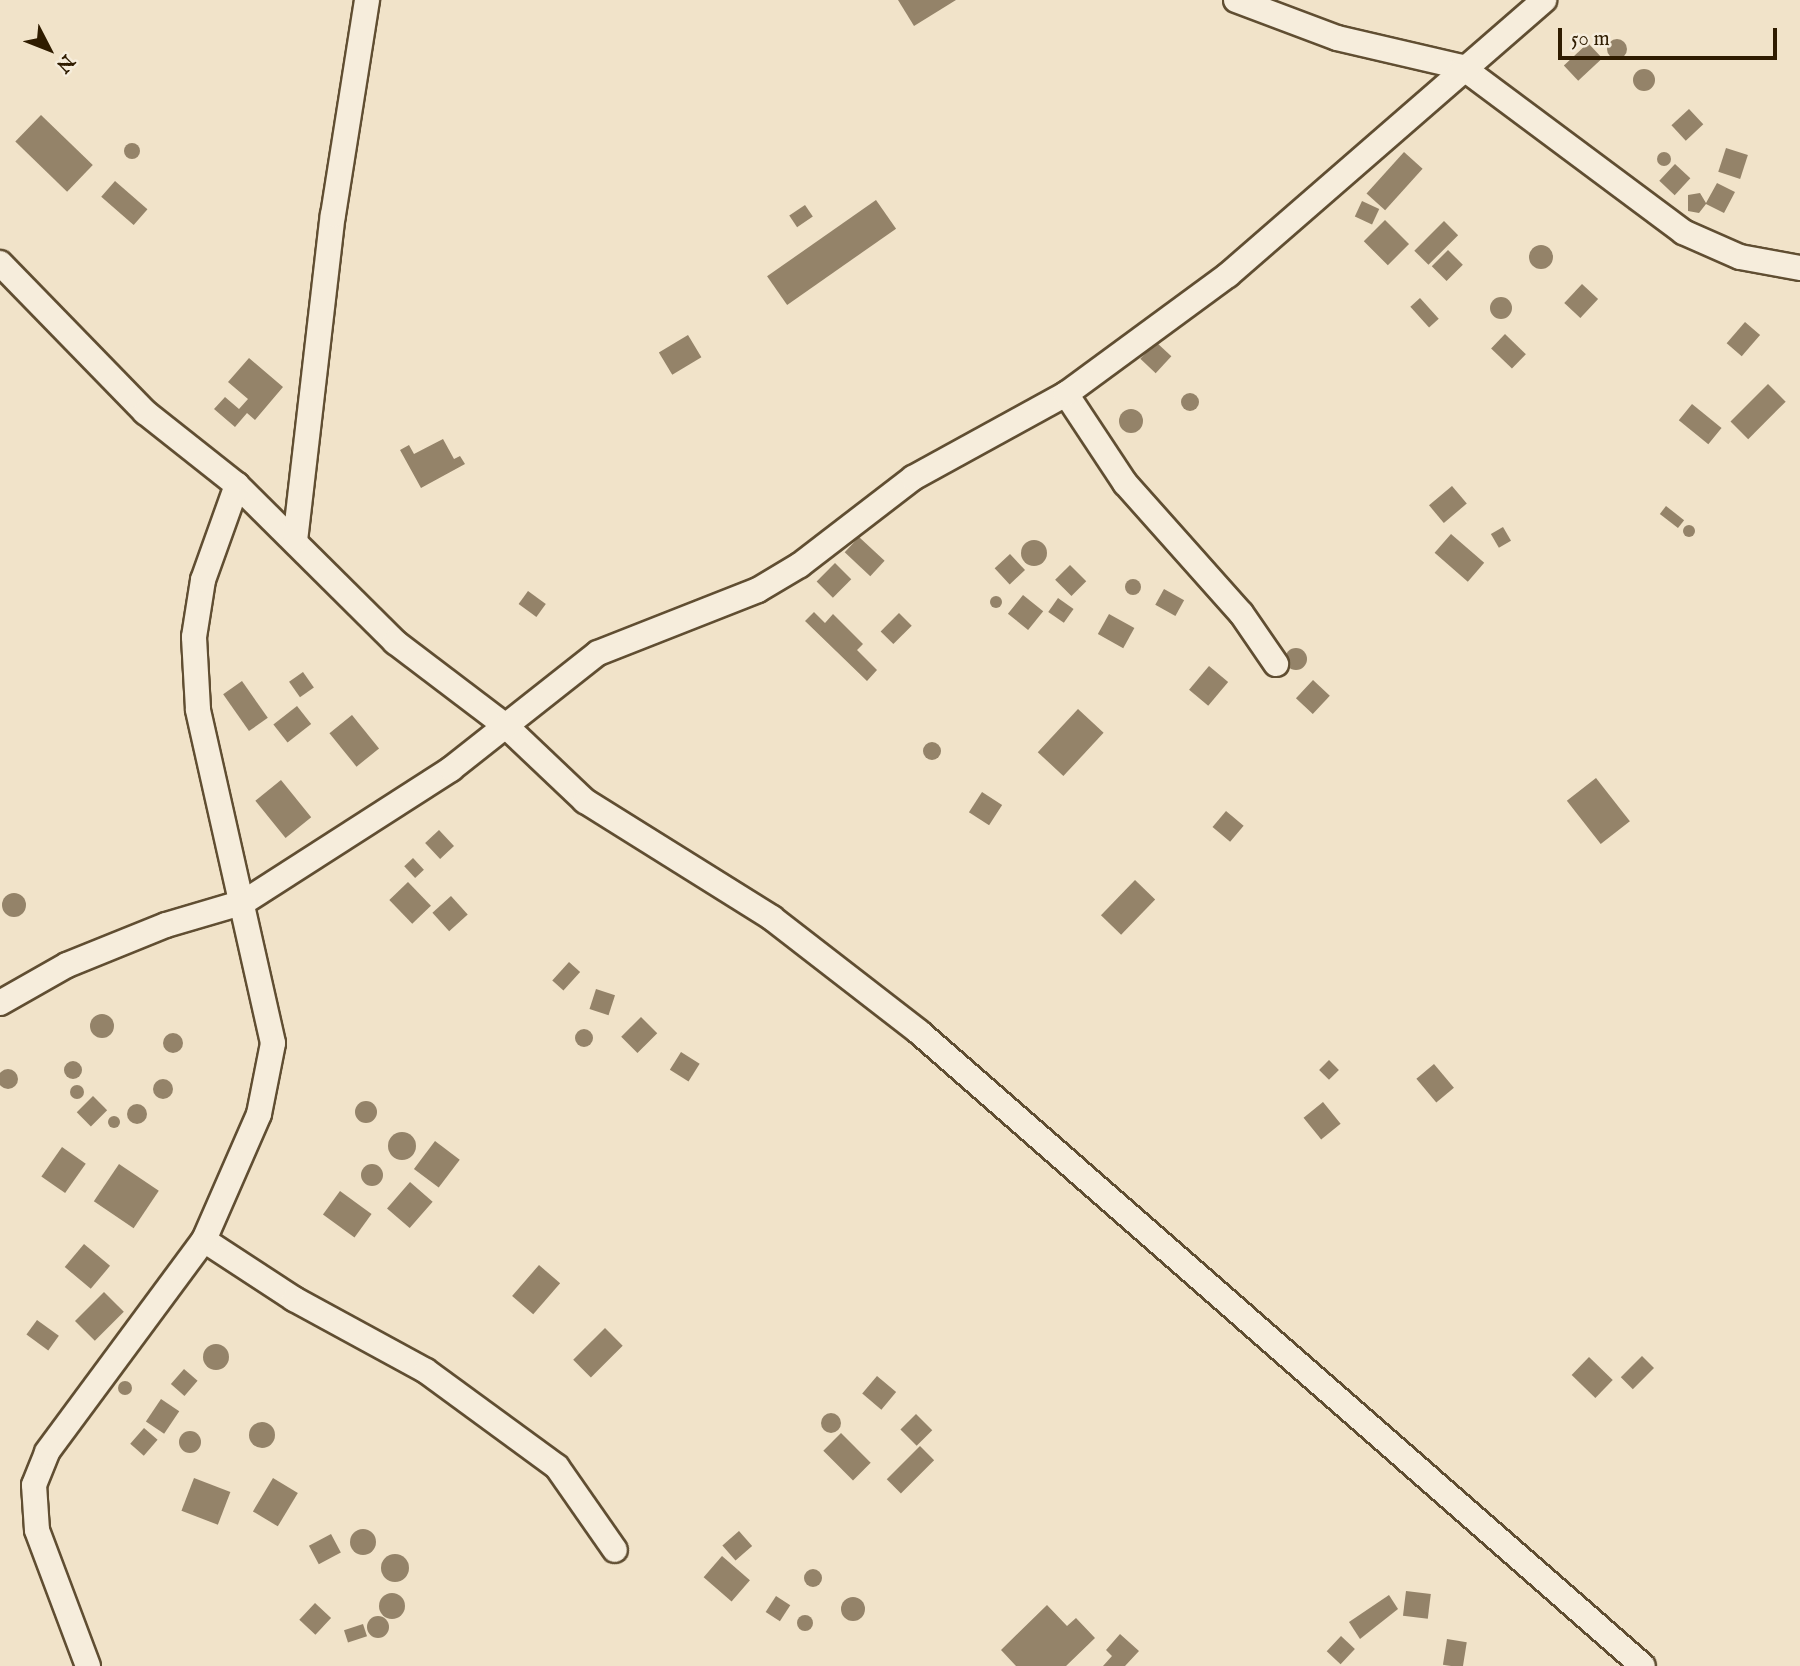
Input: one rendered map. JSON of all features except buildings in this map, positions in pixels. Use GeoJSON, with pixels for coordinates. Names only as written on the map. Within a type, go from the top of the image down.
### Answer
{"type":"FeatureCollection","features":[{"type":"Feature","properties":{"kind":"street"},"geometry":{"type":"LineString","coordinates":[[295,541],[333,215],[367,0]]}},
{"type":"Feature","properties":{"kind":"street"},"geometry":{"type":"LineString","coordinates":[[1236,0],[1336,38],[1462,67],[1683,232],[1740,257],[1800,268]]}},
{"type":"Feature","properties":{"kind":"street"},"geometry":{"type":"LineString","coordinates":[[0,1003],[79,960],[166,925],[243,902],[451,769],[598,653],[758,590],[800,565],[913,478],[1066,394],[1228,275],[1462,67],[1544,0]]}},
{"type":"Feature","properties":{"kind":"street"},"geometry":{"type":"LineString","coordinates":[[0,263],[145,412],[237,485],[395,642],[506,727],[585,801],[772,918],[919,1032],[1643,1666]]}},
{"type":"Feature","properties":{"kind":"street"},"geometry":{"type":"LineString","coordinates":[[1066,394],[1125,484],[1241,613],[1276,664]]}},
{"type":"Feature","properties":{"kind":"street"},"geometry":{"type":"LineString","coordinates":[[88,1666],[37,1530],[34,1485],[47,1452],[204,1240],[259,1114],[273,1043],[198,709],[194,636],[203,580],[237,485]]}},
{"type":"Feature","properties":{"kind":"street"},"geometry":{"type":"LineString","coordinates":[[204,1240],[294,1299],[426,1371],[557,1467],[615,1549]]}}]}
